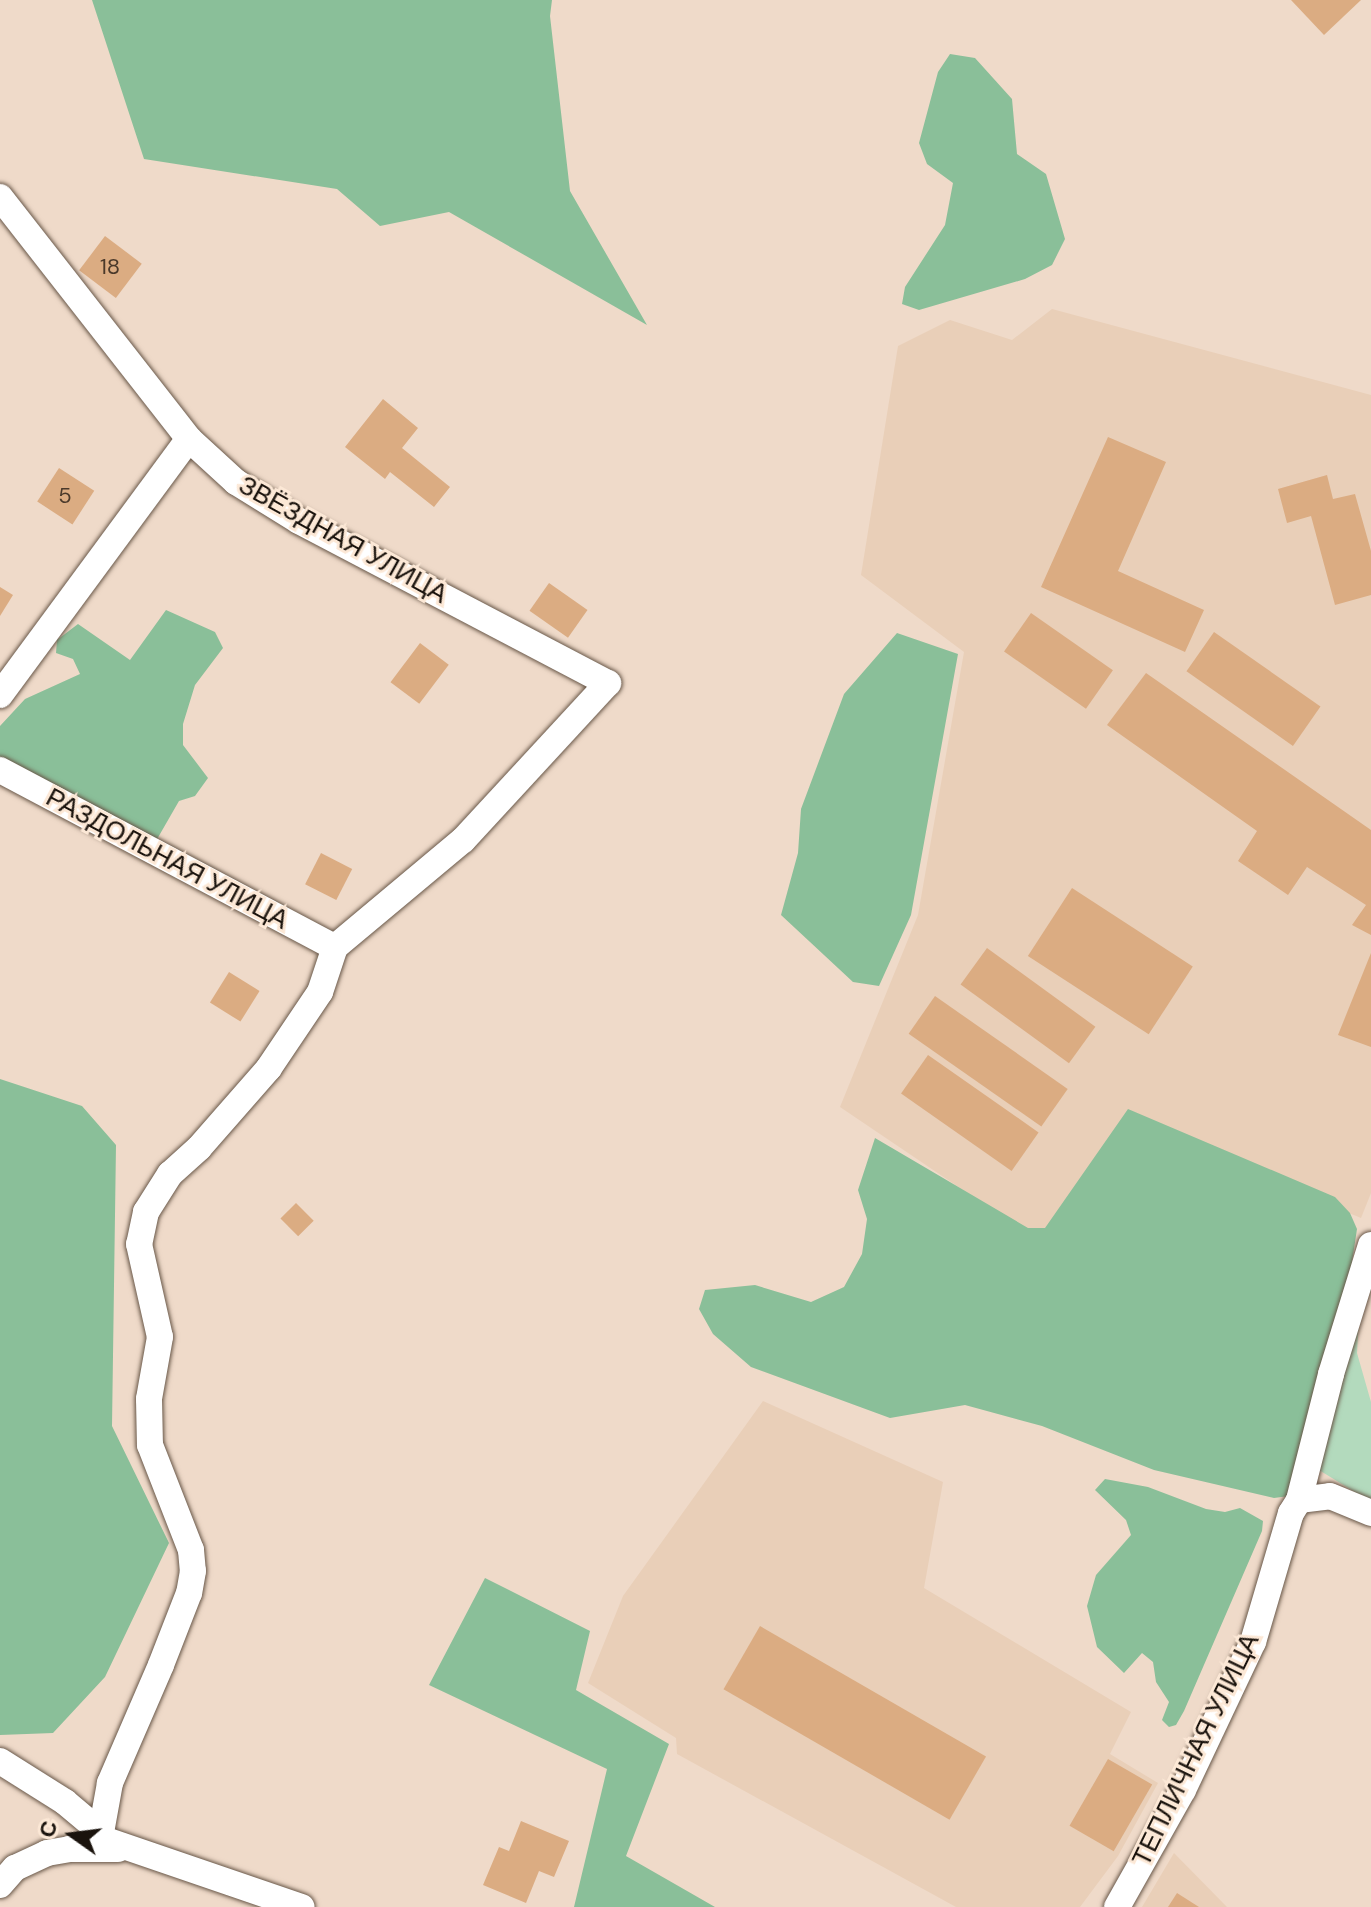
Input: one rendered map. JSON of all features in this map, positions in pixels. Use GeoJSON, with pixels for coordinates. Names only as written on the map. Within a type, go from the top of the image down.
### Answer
{"type":"FeatureCollection","features":[{"type":"Feature","properties":{"kind":"street","name":"ЗВЁЗДНАЯ УЛИЦА"},"geometry":{"type":"LineString","coordinates":[[1,200],[189,439],[236,482],[299,521],[608,683],[463,840],[335,947]]}},
{"type":"Feature","properties":{"kind":"street"},"geometry":{"type":"LineString","coordinates":[[0,695],[189,439]]}},
{"type":"Feature","properties":{"kind":"street","name":"РАЗДОЛЬНАЯ УЛИЦА"},"geometry":{"type":"LineString","coordinates":[[0,770],[335,947]]}},
{"type":"Feature","properties":{"kind":"street"},"geometry":{"type":"LineString","coordinates":[[100,1838],[110,1783],[161,1665],[189,1593],[193,1571],[191,1550],[150,1445],[149,1399],[160,1337],[139,1244],[146,1212],[170,1174],[199,1148],[269,1068],[320,992],[335,947]]}},
{"type":"Feature","properties":{"kind":"street","name":"ТЕПЛИЧНАЯ УЛИЦА"},"geometry":{"type":"LineString","coordinates":[[1117,1907],[1183,1790],[1253,1642],[1291,1513],[1299,1500],[1331,1374],[1371,1245]]}},
{"type":"Feature","properties":{"kind":"street"},"geometry":{"type":"LineString","coordinates":[[1299,1500],[1330,1496],[1371,1513]]}},
{"type":"Feature","properties":{"kind":"street"},"geometry":{"type":"LineString","coordinates":[[0,1761],[65,1802],[91,1824],[100,1838],[301,1907]]}},
{"type":"Feature","properties":{"kind":"street"},"geometry":{"type":"LineString","coordinates":[[0,1885],[15,1868],[47,1853],[69,1849],[138,1850]]}},
{"type":"Feature","properties":{"kind":"shaded area"},"geometry":{"type":"Polygon","coordinates":[[[1052,309],[1371,395],[1371,1193],[1361,1218],[1129,1122],[1043,1244],[840,1107],[918,915],[964,652],[861,575],[898,346],[950,320],[1012,340],[1052,309]]]}},
{"type":"Feature","properties":{"kind":"shaded area"},"geometry":{"type":"Polygon","coordinates":[[[763,1401],[943,1482],[924,1588],[1131,1712],[1110,1754],[1158,1783],[1118,1856],[1080,1907],[956,1907],[677,1754],[676,1738],[588,1683],[623,1596],[763,1401]]]}},
{"type":"Feature","properties":{"kind":"shaded area"},"geometry":{"type":"Polygon","coordinates":[[[1174,1853],[1227,1907],[1142,1907],[1174,1853]]]}},
{"type":"Feature","properties":{"kind":"green space"},"geometry":{"type":"Polygon","coordinates":[[[92,0],[552,0],[550,16],[570,191],[647,325],[449,212],[380,226],[337,189],[144,159],[92,0]]]}},
{"type":"Feature","properties":{"kind":"green space"},"geometry":{"type":"Polygon","coordinates":[[[950,54],[975,58],[1012,99],[1017,154],[1046,174],[1065,239],[1052,265],[1025,279],[919,310],[902,304],[905,287],[945,225],[953,183],[927,164],[919,143],[938,72],[950,54]]]}},
{"type":"Feature","properties":{"kind":"green space"},"geometry":{"type":"Polygon","coordinates":[[[166,610],[215,632],[223,648],[195,685],[183,724],[183,745],[208,778],[195,796],[179,801],[156,841],[0,763],[0,726],[25,699],[80,674],[73,659],[56,653],[57,640],[78,624],[130,660],[166,610]]]}},
{"type":"Feature","properties":{"kind":"green space"},"geometry":{"type":"Polygon","coordinates":[[[897,633],[958,654],[911,915],[879,986],[853,982],[781,915],[798,853],[801,809],[844,694],[897,633]]]}},
{"type":"Feature","properties":{"kind":"green space"},"geometry":{"type":"Polygon","coordinates":[[[0,1079],[82,1106],[116,1145],[112,1426],[169,1543],[105,1677],[53,1733],[0,1735],[0,1079]]]}},
{"type":"Feature","properties":{"kind":"green space"},"geometry":{"type":"Polygon","coordinates":[[[1128,1109],[1335,1197],[1350,1213],[1357,1229],[1349,1282],[1289,1496],[1274,1498],[1154,1470],[1042,1426],[965,1405],[890,1418],[751,1367],[713,1334],[699,1309],[705,1290],[755,1285],[811,1302],[844,1287],[862,1254],[867,1219],[858,1190],[875,1138],[1028,1228],[1045,1228],[1128,1109]]]}},
{"type":"Feature","properties":{"kind":"green space"},"geometry":{"type":"Polygon","coordinates":[[[1359,1318],[1357,1353],[1371,1402],[1371,1502],[1319,1470],[1359,1318]]]}},
{"type":"Feature","properties":{"kind":"green space"},"geometry":{"type":"Polygon","coordinates":[[[1105,1479],[1148,1487],[1206,1509],[1225,1512],[1240,1508],[1263,1521],[1262,1531],[1184,1711],[1176,1725],[1169,1727],[1162,1720],[1169,1702],[1156,1682],[1153,1662],[1142,1653],[1124,1673],[1097,1647],[1087,1606],[1096,1575],[1131,1535],[1126,1520],[1095,1490],[1105,1479]]]}},
{"type":"Feature","properties":{"kind":"green space"},"geometry":{"type":"Polygon","coordinates":[[[485,1578],[590,1631],[576,1690],[669,1744],[626,1856],[715,1907],[574,1907],[607,1769],[429,1685],[485,1578]]]}},
{"type":"Feature","properties":{"kind":"building"},"geometry":{"type":"Polygon","coordinates":[[[1291,0],[1361,0],[1324,35],[1291,0]]]}},
{"type":"Feature","properties":{"kind":"building"},"geometry":{"type":"Polygon","coordinates":[[[105,236],[142,264],[116,298],[79,270],[105,236]]]}},
{"type":"Feature","properties":{"kind":"building"},"geometry":{"type":"Polygon","coordinates":[[[383,399],[418,428],[402,448],[450,487],[434,507],[390,472],[385,479],[345,447],[383,399]]]}},
{"type":"Feature","properties":{"kind":"building"},"geometry":{"type":"Polygon","coordinates":[[[1108,437],[1166,462],[1118,571],[1204,610],[1185,652],[1041,587],[1108,437]]]}},
{"type":"Feature","properties":{"kind":"building"},"geometry":{"type":"Polygon","coordinates":[[[59,468],[94,491],[72,524],[37,502],[59,468]]]}},
{"type":"Feature","properties":{"kind":"building"},"geometry":{"type":"Polygon","coordinates":[[[1327,475],[1333,499],[1355,494],[1371,551],[1371,595],[1335,605],[1311,516],[1287,523],[1278,489],[1327,475]]]}},
{"type":"Feature","properties":{"kind":"building"},"geometry":{"type":"Polygon","coordinates":[[[549,583],[588,610],[568,638],[529,611],[549,583]]]}},
{"type":"Feature","properties":{"kind":"building"},"geometry":{"type":"Polygon","coordinates":[[[0,587],[13,595],[0,616],[0,587]]]}},
{"type":"Feature","properties":{"kind":"building"},"geometry":{"type":"Polygon","coordinates":[[[1031,613],[1113,670],[1086,709],[1004,652],[1031,613]]]}},
{"type":"Feature","properties":{"kind":"building"},"geometry":{"type":"Polygon","coordinates":[[[1214,632],[1320,707],[1293,746],[1186,671],[1214,632]]]}},
{"type":"Feature","properties":{"kind":"building"},"geometry":{"type":"Polygon","coordinates":[[[420,643],[449,665],[419,704],[391,682],[420,643]]]}},
{"type":"Feature","properties":{"kind":"building"},"geometry":{"type":"Polygon","coordinates":[[[1146,673],[1371,830],[1371,935],[1352,925],[1366,905],[1307,867],[1288,895],[1238,861],[1257,831],[1107,725],[1146,673]]]}},
{"type":"Feature","properties":{"kind":"building"},"geometry":{"type":"Polygon","coordinates":[[[321,853],[352,869],[336,900],[305,884],[321,853]]]}},
{"type":"Feature","properties":{"kind":"building"},"geometry":{"type":"Polygon","coordinates":[[[1072,888],[1193,966],[1149,1034],[1028,956],[1072,888]]]}},
{"type":"Feature","properties":{"kind":"building"},"geometry":{"type":"Polygon","coordinates":[[[987,948],[1095,1027],[1069,1063],[961,984],[987,948]]]}},
{"type":"Feature","properties":{"kind":"building"},"geometry":{"type":"Polygon","coordinates":[[[1371,953],[1371,1047],[1338,1035],[1371,953]]]}},
{"type":"Feature","properties":{"kind":"building"},"geometry":{"type":"Polygon","coordinates":[[[229,972],[260,991],[240,1022],[210,1003],[229,972]]]}},
{"type":"Feature","properties":{"kind":"building"},"geometry":{"type":"Polygon","coordinates":[[[935,996],[1068,1089],[1041,1127],[909,1034],[935,996]]]}},
{"type":"Feature","properties":{"kind":"building"},"geometry":{"type":"Polygon","coordinates":[[[928,1055],[1039,1132],[1012,1171],[901,1094],[928,1055]]]}},
{"type":"Feature","properties":{"kind":"building"},"geometry":{"type":"Polygon","coordinates":[[[296,1203],[314,1221],[298,1236],[280,1219],[296,1203]]]}},
{"type":"Feature","properties":{"kind":"building"},"geometry":{"type":"Polygon","coordinates":[[[760,1626],[986,1756],[950,1820],[724,1689],[760,1626]]]}},
{"type":"Feature","properties":{"kind":"building"},"geometry":{"type":"Polygon","coordinates":[[[1108,1759],[1152,1784],[1114,1851],[1070,1826],[1108,1759]]]}},
{"type":"Feature","properties":{"kind":"building"},"geometry":{"type":"Polygon","coordinates":[[[521,1821],[569,1841],[554,1877],[539,1871],[526,1903],[483,1885],[499,1847],[509,1851],[521,1821]]]}},
{"type":"Feature","properties":{"kind":"building"},"geometry":{"type":"Polygon","coordinates":[[[1177,1893],[1199,1907],[1168,1907],[1177,1893]]]}}]}
